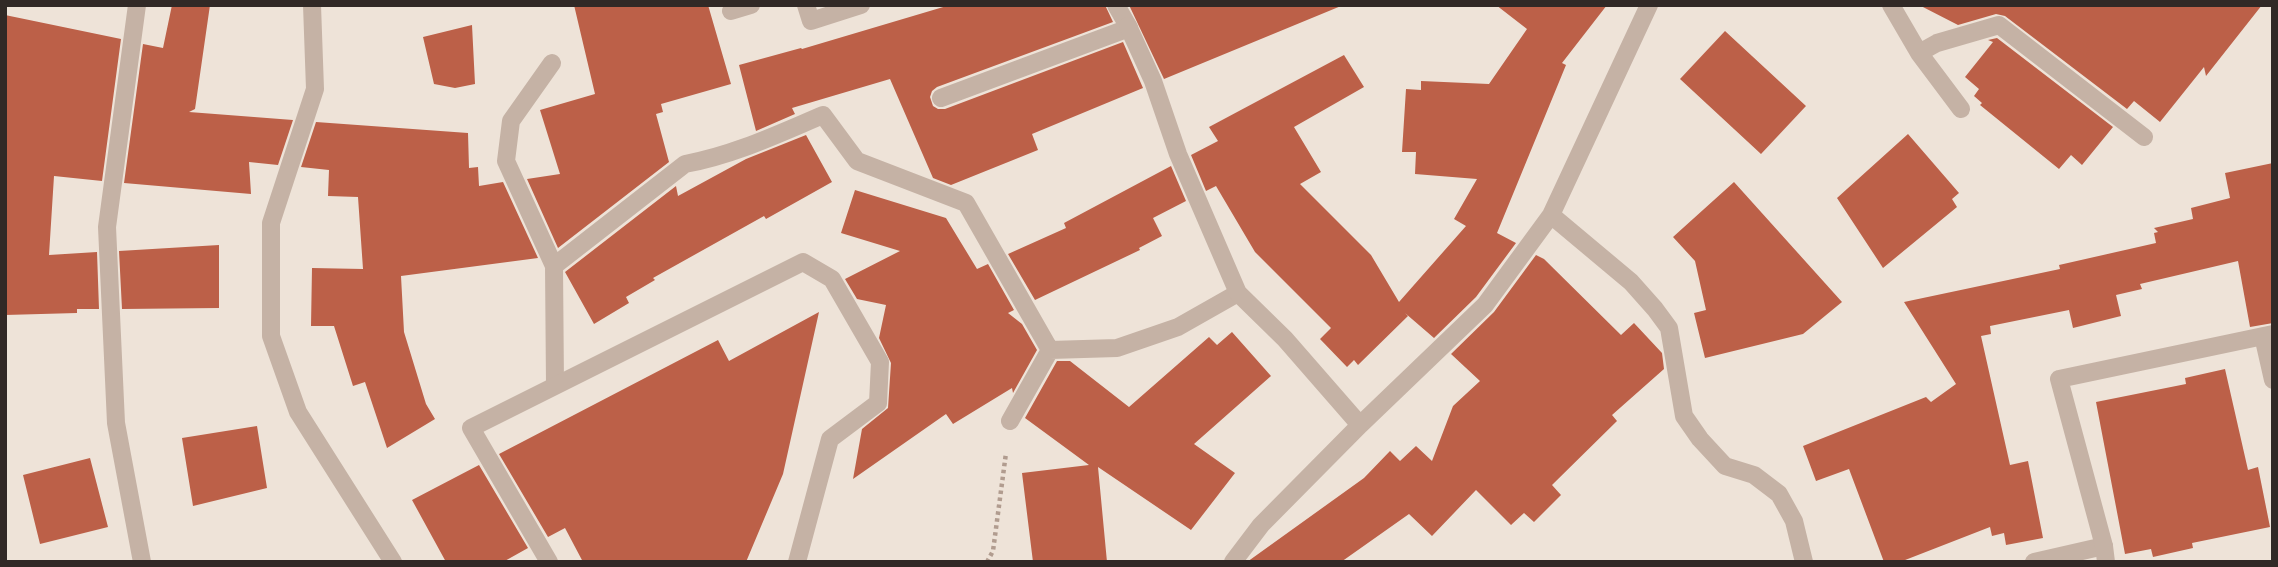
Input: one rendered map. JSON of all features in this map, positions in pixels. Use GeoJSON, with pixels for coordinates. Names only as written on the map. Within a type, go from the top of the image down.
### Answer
{"type":"FeatureCollection","features":[{"type":"Feature","properties":{"kind":"street"},"geometry":{"type":"LineString","coordinates":[[137,5],[107,227],[116,422],[140,561]]}},
{"type":"Feature","properties":{"kind":"street"},"geometry":{"type":"LineString","coordinates":[[312,5],[315,89],[271,223],[271,336],[298,412],[393,562]]}},
{"type":"Feature","properties":{"kind":"street"},"geometry":{"type":"LineString","coordinates":[[732,11],[751,5]]}},
{"type":"Feature","properties":{"kind":"street"},"geometry":{"type":"LineString","coordinates":[[806,5],[811,21],[861,5]]}},
{"type":"Feature","properties":{"kind":"street"},"geometry":{"type":"LineString","coordinates":[[1116,5],[1153,81],[1178,154],[1238,293],[1285,339],[1360,425]]}},
{"type":"Feature","properties":{"kind":"street"},"geometry":{"type":"LineString","coordinates":[[1233,562],[1262,525],[1360,425],[1486,305],[1551,215],[1649,5]]}},
{"type":"Feature","properties":{"kind":"street"},"geometry":{"type":"LineString","coordinates":[[1891,5],[1919,53],[1962,109]]}},
{"type":"Feature","properties":{"kind":"street"},"geometry":{"type":"LineString","coordinates":[[1919,53],[1937,43],[1999,25],[2144,137]]}},
{"type":"Feature","properties":{"kind":"street"},"geometry":{"type":"LineString","coordinates":[[941,98],[1129,27]]}},
{"type":"Feature","properties":{"kind":"street"},"geometry":{"type":"LineString","coordinates":[[552,63],[511,121],[506,161],[554,266],[555,385]]}},
{"type":"Feature","properties":{"kind":"street"},"geometry":{"type":"LineString","coordinates":[[554,266],[685,163],[712,159],[823,115],[857,161],[966,203],[1050,350]]}},
{"type":"Feature","properties":{"kind":"street"},"geometry":{"type":"LineString","coordinates":[[1551,215],[1631,282],[1669,328],[1684,416],[1700,439],[1725,466],[1754,475],[1779,495],[1794,521],[1804,562]]}},
{"type":"Feature","properties":{"kind":"street"},"geometry":{"type":"LineString","coordinates":[[549,562],[471,428],[803,262],[832,279],[880,362],[878,402],[830,439],[797,562]]}},
{"type":"Feature","properties":{"kind":"street"},"geometry":{"type":"LineString","coordinates":[[1050,350],[1117,348],[1178,327],[1238,293]]}},
{"type":"Feature","properties":{"kind":"street"},"geometry":{"type":"LineString","coordinates":[[2034,562],[2105,554],[2060,379],[2268,335],[2273,380]]}},
{"type":"Feature","properties":{"kind":"street"},"geometry":{"type":"LineString","coordinates":[[1010,421],[1050,350]]}},
{"type":"Feature","properties":{"kind":"path"},"geometry":{"type":"LineString","coordinates":[[987,562],[993,551],[1010,421]]}},
{"type":"Feature","properties":{"kind":"building"},"geometry":{"type":"Polygon","coordinates":[[[172,5],[210,5],[195,109],[189,112],[293,120],[278,165],[249,162],[251,194],[124,183],[143,44],[163,48],[172,5]]]}},
{"type":"Feature","properties":{"kind":"building"},"geometry":{"type":"Polygon","coordinates":[[[574,5],[708,5],[731,84],[661,104],[663,112],[656,114],[669,162],[558,248],[527,179],[560,174],[540,110],[595,94],[574,5]]]}},
{"type":"Feature","properties":{"kind":"building"},"geometry":{"type":"Polygon","coordinates":[[[950,5],[1105,5],[1113,22],[937,87],[930,97],[933,106],[938,109],[945,109],[1123,42],[1143,88],[1032,134],[1038,150],[951,185],[933,178],[890,79],[792,108],[795,114],[756,131],[739,65],[950,5]]]}},
{"type":"Feature","properties":{"kind":"building"},"geometry":{"type":"Polygon","coordinates":[[[1129,5],[1341,5],[1341,6],[1164,79],[1129,5]]]}},
{"type":"Feature","properties":{"kind":"building"},"geometry":{"type":"Polygon","coordinates":[[[1496,5],[1607,5],[1562,63],[1566,65],[1497,233],[1516,243],[1476,297],[1434,338],[1405,313],[1408,316],[1358,365],[1354,360],[1347,367],[1320,339],[1331,328],[1255,252],[1216,186],[1206,191],[1191,155],[1218,141],[1209,127],[1344,55],[1364,87],[1294,127],[1321,172],[1300,184],[1371,255],[1399,302],[1466,226],[1454,219],[1477,179],[1415,174],[1416,152],[1402,152],[1406,89],[1421,90],[1421,81],[1489,84],[1527,29],[1496,5]]]}},
{"type":"Feature","properties":{"kind":"building"},"geometry":{"type":"Polygon","coordinates":[[[1919,5],[2262,5],[2206,76],[2204,67],[2160,122],[2134,101],[2127,109],[2005,16],[1996,14],[1958,25],[1919,5]]]}},
{"type":"Feature","properties":{"kind":"building"},"geometry":{"type":"Polygon","coordinates":[[[5,15],[121,39],[102,181],[54,176],[49,255],[97,252],[99,309],[77,309],[77,313],[5,315],[5,15]]]}},
{"type":"Feature","properties":{"kind":"building"},"geometry":{"type":"Polygon","coordinates":[[[472,25],[475,84],[455,88],[434,84],[423,37],[472,25]]]}},
{"type":"Feature","properties":{"kind":"building"},"geometry":{"type":"Polygon","coordinates":[[[1725,31],[1806,106],[1761,154],[1680,79],[1725,31]]]}},
{"type":"Feature","properties":{"kind":"building"},"geometry":{"type":"Polygon","coordinates":[[[1997,38],[2113,127],[2082,165],[2071,155],[2059,169],[1980,105],[1982,103],[1974,96],[1979,89],[1965,77],[1993,42],[1988,40],[1997,38]]]}},
{"type":"Feature","properties":{"kind":"building"},"geometry":{"type":"Polygon","coordinates":[[[316,122],[468,133],[469,168],[478,167],[479,186],[503,182],[538,258],[401,276],[404,332],[426,404],[435,419],[387,448],[365,382],[353,386],[334,326],[311,326],[312,268],[363,269],[358,197],[328,196],[329,170],[301,167],[316,122]]]}},
{"type":"Feature","properties":{"kind":"building"},"geometry":{"type":"Polygon","coordinates":[[[1908,134],[1959,193],[1952,199],[1957,207],[1883,268],[1837,198],[1908,134]]]}},
{"type":"Feature","properties":{"kind":"building"},"geometry":{"type":"Polygon","coordinates":[[[806,135],[832,182],[766,219],[764,216],[653,278],[655,280],[626,297],[629,303],[594,324],[565,272],[676,186],[678,196],[746,159],[806,135]]]}},
{"type":"Feature","properties":{"kind":"building"},"geometry":{"type":"Polygon","coordinates":[[[2273,163],[2273,323],[2250,327],[2238,261],[2140,284],[2142,289],[2116,295],[2121,316],[2073,328],[2069,310],[1990,326],[1991,334],[1981,336],[2010,465],[2028,461],[2043,538],[2006,545],[2004,533],[1992,536],[1990,527],[1900,562],[1884,562],[1849,469],[1816,481],[1803,446],[1926,397],[1931,402],[1956,384],[1904,302],[2060,269],[2059,265],[2156,243],[2154,233],[2158,232],[2154,228],[2193,219],[2191,208],[2230,198],[2225,173],[2273,163]]]}},
{"type":"Feature","properties":{"kind":"building"},"geometry":{"type":"Polygon","coordinates":[[[1171,166],[1186,201],[1153,218],[1162,236],[1139,248],[1140,250],[1035,300],[1008,254],[1066,228],[1064,223],[1171,166]]]}},
{"type":"Feature","properties":{"kind":"building"},"geometry":{"type":"Polygon","coordinates":[[[1734,182],[1842,302],[1803,334],[1705,358],[1694,313],[1706,310],[1695,261],[1673,237],[1734,182]]]}},
{"type":"Feature","properties":{"kind":"building"},"geometry":{"type":"Polygon","coordinates":[[[855,190],[946,218],[977,269],[988,264],[1014,310],[1008,313],[1022,324],[1037,350],[1013,393],[1012,388],[953,424],[946,414],[853,479],[862,429],[888,408],[891,363],[879,338],[886,305],[857,299],[845,279],[900,251],[841,233],[855,190]]]}},
{"type":"Feature","properties":{"kind":"building"},"geometry":{"type":"Polygon","coordinates":[[[219,245],[219,308],[122,309],[119,251],[219,245]]]}},
{"type":"Feature","properties":{"kind":"building"},"geometry":{"type":"Polygon","coordinates":[[[1536,255],[1544,259],[1621,335],[1634,323],[1662,353],[1664,369],[1612,415],[1617,421],[1552,485],[1561,495],[1534,522],[1524,513],[1511,525],[1476,490],[1432,536],[1409,514],[1341,562],[1247,562],[1364,478],[1390,451],[1400,461],[1416,446],[1432,461],[1453,406],[1480,381],[1451,354],[1494,312],[1536,255]]]}},
{"type":"Feature","properties":{"kind":"building"},"geometry":{"type":"Polygon","coordinates":[[[819,312],[783,474],[746,562],[583,562],[565,528],[548,537],[499,454],[718,340],[729,361],[819,312]]]}},
{"type":"Feature","properties":{"kind":"building"},"geometry":{"type":"Polygon","coordinates":[[[1232,332],[1271,376],[1194,444],[1235,473],[1191,530],[1098,467],[1107,562],[1033,562],[1022,473],[1089,465],[1025,418],[1057,361],[1070,361],[1129,407],[1209,337],[1217,345],[1232,332]]]}},
{"type":"Feature","properties":{"kind":"building"},"geometry":{"type":"Polygon","coordinates":[[[2225,369],[2248,470],[2258,467],[2270,527],[2192,543],[2193,548],[2153,557],[2151,549],[2125,554],[2096,402],[2186,384],[2185,378],[2225,369]]]}},
{"type":"Feature","properties":{"kind":"building"},"geometry":{"type":"Polygon","coordinates":[[[257,426],[267,488],[193,506],[182,438],[257,426]]]}},
{"type":"Feature","properties":{"kind":"building"},"geometry":{"type":"Polygon","coordinates":[[[90,458],[108,527],[40,544],[23,475],[90,458]]]}},
{"type":"Feature","properties":{"kind":"building"},"geometry":{"type":"Polygon","coordinates":[[[479,465],[528,548],[503,562],[446,562],[412,500],[479,465]]]}}]}
